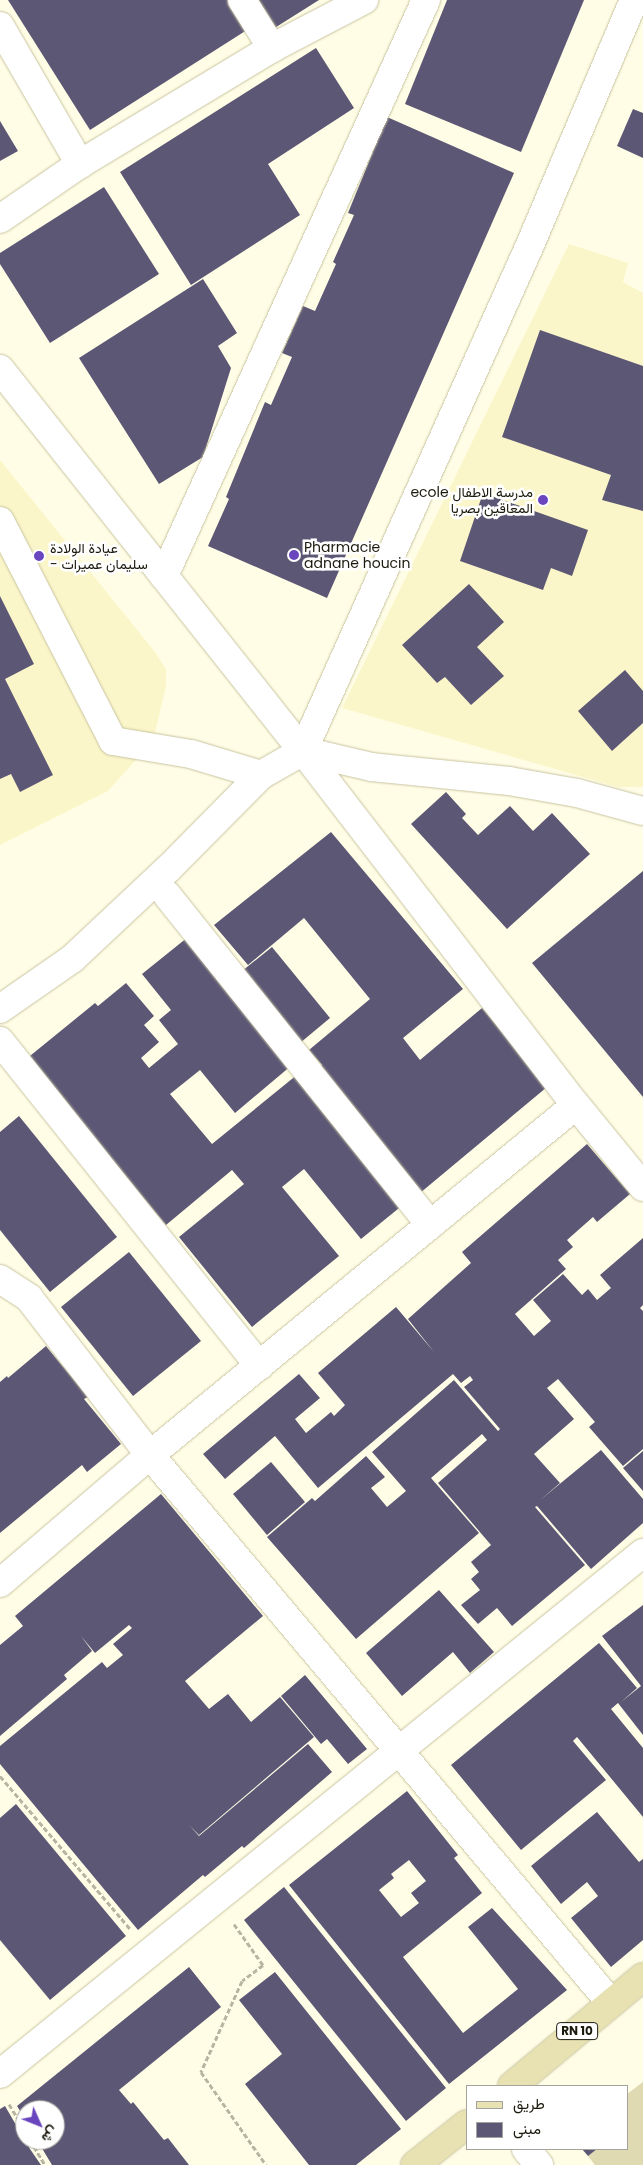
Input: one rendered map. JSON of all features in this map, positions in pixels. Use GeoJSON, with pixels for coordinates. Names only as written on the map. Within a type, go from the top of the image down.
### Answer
{"type":"FeatureCollection","features":[{"type":"Feature","properties":{"kind":"main road","name":"RN 10"},"geometry":{"type":"LineString","coordinates":[[513,2085],[643,1977]]}},
{"type":"Feature","properties":{"kind":"main road"},"geometry":{"type":"LineString","coordinates":[[415,2165],[466,2125]]}},
{"type":"Feature","properties":{"kind":"street"},"geometry":{"type":"LineString","coordinates":[[242,0],[272,48]]}},
{"type":"Feature","properties":{"kind":"street"},"geometry":{"type":"LineString","coordinates":[[0,219],[80,164],[272,48],[364,0]]}},
{"type":"Feature","properties":{"kind":"street"},"geometry":{"type":"LineString","coordinates":[[164,576],[426,0]]}},
{"type":"Feature","properties":{"kind":"street"},"geometry":{"type":"LineString","coordinates":[[0,1009],[72,959],[169,868],[261,775],[303,751],[530,245],[634,0]]}},
{"type":"Feature","properties":{"kind":"street"},"geometry":{"type":"LineString","coordinates":[[0,26],[80,164]]}},
{"type":"Feature","properties":{"kind":"street"},"geometry":{"type":"LineString","coordinates":[[0,369],[303,751],[576,1105],[643,1187]]}},
{"type":"Feature","properties":{"kind":"street"},"geometry":{"type":"LineString","coordinates":[[0,521],[112,741],[191,754],[261,775]]}},
{"type":"Feature","properties":{"kind":"street"},"geometry":{"type":"LineString","coordinates":[[303,751],[371,767],[509,781],[577,794],[642,812]]}},
{"type":"Feature","properties":{"kind":"street"},"geometry":{"type":"LineString","coordinates":[[167,895],[430,1225]]}},
{"type":"Feature","properties":{"kind":"street"},"geometry":{"type":"LineString","coordinates":[[0,1041],[259,1366]]}},
{"type":"Feature","properties":{"kind":"street"},"geometry":{"type":"LineString","coordinates":[[0,1583],[150,1456],[576,1105]]}},
{"type":"Feature","properties":{"kind":"street"},"geometry":{"type":"LineString","coordinates":[[0,1280],[29,1298],[150,1456],[610,2003]]}},
{"type":"Feature","properties":{"kind":"street"},"geometry":{"type":"LineString","coordinates":[[2,2085],[150,1952],[643,1553]]}},
{"type":"Feature","properties":{"kind":"street"},"geometry":{"type":"LineString","coordinates":[[527,2150],[539,2165]]}},
{"type":"Feature","properties":{"kind":"path"},"geometry":{"type":"LineString","coordinates":[[0,1776],[150,1952]]}},
{"type":"Feature","properties":{"kind":"path"},"geometry":{"type":"LineString","coordinates":[[216,1899],[263,1965],[242,1981],[201,2072],[266,2165]]}},
{"type":"Feature","properties":{"kind":"path"},"geometry":{"type":"LineString","coordinates":[[2,2085],[15,2111]]}},
{"type":"Feature","properties":{"kind":"path"},"geometry":{"type":"LineString","coordinates":[[36,2150],[45,2165]]}},
{"type":"Feature","properties":{"kind":"shaded area","name":"ecole مدرسة الاطفال المعاقين بصريا"},"geometry":{"type":"Polygon","coordinates":[[[569,244],[628,263],[623,282],[643,293],[643,787],[618,787],[342,708],[569,244]]]}},
{"type":"Feature","properties":{"kind":"shaded area","name":"عيادة الولادة - سليمان عميرات"},"geometry":{"type":"Polygon","coordinates":[[[0,460],[155,652],[166,669],[166,686],[153,741],[108,791],[0,845],[0,460]]]}},
{"type":"Feature","properties":{"kind":"shaded area"},"geometry":{"type":"Polygon","coordinates":[[[643,2082],[643,2165],[595,2165],[588,2156],[596,2150],[628,2150],[628,2093],[643,2082]]]}},
{"type":"Feature","properties":{"kind":"building"},"geometry":{"type":"Polygon","coordinates":[[[8,0],[232,0],[250,28],[90,130],[8,0]]]}},
{"type":"Feature","properties":{"kind":"building"},"geometry":{"type":"Polygon","coordinates":[[[254,0],[319,0],[273,29],[254,0]]]}},
{"type":"Feature","properties":{"kind":"building"},"geometry":{"type":"Polygon","coordinates":[[[447,0],[584,0],[521,152],[405,104],[447,0]]]}},
{"type":"Feature","properties":{"kind":"building"},"geometry":{"type":"Polygon","coordinates":[[[316,48],[354,108],[268,164],[300,215],[191,285],[120,172],[316,48]]]}},
{"type":"Feature","properties":{"kind":"building"},"geometry":{"type":"Polygon","coordinates":[[[633,109],[643,113],[643,158],[617,146],[633,109]]]}},
{"type":"Feature","properties":{"kind":"building"},"geometry":{"type":"Polygon","coordinates":[[[387,117],[514,173],[327,598],[208,546],[229,499],[226,497],[265,402],[271,405],[292,357],[282,353],[303,306],[315,311],[336,264],[333,262],[354,215],[348,213],[387,117]]]}},
{"type":"Feature","properties":{"kind":"building"},"geometry":{"type":"Polygon","coordinates":[[[0,121],[18,151],[0,161],[0,121]]]}},
{"type":"Feature","properties":{"kind":"building"},"geometry":{"type":"Polygon","coordinates":[[[104,187],[159,274],[50,343],[0,264],[0,253],[104,187]]]}},
{"type":"Feature","properties":{"kind":"building"},"geometry":{"type":"Polygon","coordinates":[[[203,279],[237,333],[218,346],[231,368],[203,457],[159,484],[79,358],[203,279]]]}},
{"type":"Feature","properties":{"kind":"building"},"geometry":{"type":"Polygon","coordinates":[[[540,330],[643,366],[643,511],[602,500],[611,475],[502,437],[540,330]]]}},
{"type":"Feature","properties":{"kind":"building"},"geometry":{"type":"Polygon","coordinates":[[[483,493],[588,530],[572,576],[551,568],[543,590],[460,561],[483,493]]]}},
{"type":"Feature","properties":{"kind":"building"},"geometry":{"type":"Polygon","coordinates":[[[469,584],[504,622],[477,647],[504,676],[471,705],[445,677],[437,683],[402,645],[469,584]]]}},
{"type":"Feature","properties":{"kind":"building"},"geometry":{"type":"Polygon","coordinates":[[[0,596],[34,664],[5,679],[53,775],[20,792],[11,774],[0,779],[0,596]]]}},
{"type":"Feature","properties":{"kind":"building"},"geometry":{"type":"Polygon","coordinates":[[[625,670],[643,691],[643,723],[612,751],[578,711],[625,670]]]}},
{"type":"Feature","properties":{"kind":"building"},"geometry":{"type":"Polygon","coordinates":[[[446,792],[466,814],[462,818],[478,835],[510,806],[533,831],[552,813],[590,854],[507,929],[411,824],[446,792]]]}},
{"type":"Feature","properties":{"kind":"building"},"geometry":{"type":"Polygon","coordinates":[[[331,832],[463,989],[403,1038],[420,1060],[482,1008],[547,1087],[420,1193],[318,1069],[322,1065],[309,1050],[370,999],[304,918],[248,965],[214,925],[331,832]]]}},
{"type":"Feature","properties":{"kind":"building"},"geometry":{"type":"Polygon","coordinates":[[[643,871],[643,1097],[532,963],[643,871]]]}},
{"type":"Feature","properties":{"kind":"building"},"geometry":{"type":"Polygon","coordinates":[[[188,937],[292,1065],[235,1113],[200,1070],[170,1094],[212,1144],[298,1074],[404,1204],[361,1239],[304,1169],[282,1187],[339,1256],[252,1327],[179,1237],[244,1184],[232,1170],[166,1225],[75,1115],[25,1060],[95,1003],[98,1006],[126,983],[154,1016],[144,1025],[159,1042],[141,1058],[149,1068],[178,1044],[159,1020],[171,1010],[142,974],[188,937]]]}},
{"type":"Feature","properties":{"kind":"building"},"geometry":{"type":"Polygon","coordinates":[[[272,947],[330,1018],[300,1043],[242,971],[272,947]]]}},
{"type":"Feature","properties":{"kind":"building"},"geometry":{"type":"Polygon","coordinates":[[[19,1116],[117,1237],[50,1292],[0,1230],[0,1132],[19,1116]]]}},
{"type":"Feature","properties":{"kind":"building"},"geometry":{"type":"Polygon","coordinates":[[[587,1144],[630,1194],[597,1222],[593,1217],[567,1240],[573,1247],[558,1260],[566,1269],[515,1314],[534,1336],[551,1321],[533,1300],[563,1274],[582,1295],[588,1289],[597,1300],[611,1288],[600,1275],[643,1238],[643,1305],[640,1308],[643,1311],[643,1449],[623,1466],[589,1427],[595,1422],[558,1379],[547,1388],[574,1419],[534,1454],[560,1483],[539,1501],[601,1450],[643,1499],[643,1523],[591,1569],[537,1506],[535,1507],[585,1565],[512,1626],[497,1608],[478,1624],[461,1605],[480,1590],[471,1579],[479,1572],[471,1562],[491,1545],[438,1483],[487,1440],[482,1434],[431,1478],[479,1533],[356,1639],[267,1537],[312,1498],[315,1501],[366,1456],[385,1477],[371,1488],[387,1507],[406,1491],[372,1452],[454,1380],[498,1431],[500,1429],[464,1387],[473,1380],[470,1376],[461,1383],[453,1374],[318,1488],[275,1436],[225,1479],[203,1454],[299,1374],[320,1398],[295,1419],[306,1433],[331,1412],[334,1416],[345,1405],[318,1373],[396,1307],[434,1352],[408,1319],[471,1263],[462,1252],[587,1144]]]}},
{"type":"Feature","properties":{"kind":"building"},"geometry":{"type":"Polygon","coordinates":[[[129,1252],[201,1341],[133,1396],[61,1307],[129,1252]]]}},
{"type":"Feature","properties":{"kind":"building"},"geometry":{"type":"Polygon","coordinates":[[[46,1346],[88,1397],[84,1399],[121,1444],[87,1472],[82,1465],[0,1533],[0,1382],[7,1376],[8,1378],[46,1346]]]}},
{"type":"Feature","properties":{"kind":"building"},"geometry":{"type":"Polygon","coordinates":[[[643,1451],[643,1491],[623,1468],[643,1451]]]}},
{"type":"Feature","properties":{"kind":"building"},"geometry":{"type":"Polygon","coordinates":[[[271,1462],[305,1502],[267,1535],[233,1494],[271,1462]]]}},
{"type":"Feature","properties":{"kind":"building"},"geometry":{"type":"Polygon","coordinates":[[[161,1494],[263,1616],[185,1681],[209,1709],[228,1694],[251,1722],[280,1697],[314,1737],[199,1835],[189,1825],[199,1836],[308,1744],[332,1772],[244,1848],[242,1846],[205,1877],[203,1875],[138,1930],[0,1764],[0,1746],[102,1662],[107,1668],[123,1655],[113,1644],[132,1628],[129,1625],[95,1653],[81,1636],[92,1651],[64,1675],[67,1679],[0,1736],[0,1645],[23,1626],[15,1616],[161,1494]]]}},
{"type":"Feature","properties":{"kind":"building"},"geometry":{"type":"Polygon","coordinates":[[[439,1590],[494,1652],[470,1673],[453,1652],[402,1696],[366,1653],[439,1590]]]}},
{"type":"Feature","properties":{"kind":"building"},"geometry":{"type":"Polygon","coordinates":[[[643,1605],[643,1735],[618,1703],[611,1709],[643,1748],[643,1817],[577,1737],[573,1741],[606,1780],[521,1850],[451,1765],[599,1643],[637,1688],[621,1702],[641,1686],[602,1636],[643,1605]]]}},
{"type":"Feature","properties":{"kind":"building"},"geometry":{"type":"Polygon","coordinates":[[[305,1675],[367,1749],[348,1764],[327,1739],[321,1744],[281,1696],[305,1675]]]}},
{"type":"Feature","properties":{"kind":"building"},"geometry":{"type":"Polygon","coordinates":[[[407,1791],[458,1855],[454,1858],[482,1893],[403,1957],[463,2033],[518,1989],[468,1927],[492,1908],[567,1990],[449,2084],[289,1885],[407,1791]],[[409,1860],[391,1874],[394,1878],[379,1890],[401,1917],[419,1903],[411,1893],[426,1881],[409,1860]]]}},
{"type":"Feature","properties":{"kind":"building"},"geometry":{"type":"Polygon","coordinates":[[[16,1804],[126,1936],[50,2000],[0,1940],[0,1818],[16,1804]]]}},
{"type":"Feature","properties":{"kind":"building"},"geometry":{"type":"Polygon","coordinates":[[[597,1812],[639,1862],[643,1859],[643,1940],[611,1967],[571,1918],[598,1896],[587,1882],[561,1904],[531,1866],[597,1812]]]}},
{"type":"Feature","properties":{"kind":"building"},"geometry":{"type":"Polygon","coordinates":[[[284,1887],[446,2088],[406,2121],[244,1920],[284,1887]]]}},
{"type":"Feature","properties":{"kind":"building"},"geometry":{"type":"Polygon","coordinates":[[[189,1967],[221,2007],[119,2090],[131,2104],[133,2102],[164,2140],[168,2138],[189,2165],[52,2165],[43,2150],[65,2150],[65,2100],[24,2100],[189,1967]]]}},
{"type":"Feature","properties":{"kind":"building"},"geometry":{"type":"Polygon","coordinates":[[[275,1972],[401,2129],[356,2165],[309,2165],[245,2084],[282,2054],[239,2000],[275,1972]]]}},
{"type":"Feature","properties":{"kind":"building"},"geometry":{"type":"Polygon","coordinates":[[[5,2106],[15,2123],[15,2150],[31,2150],[41,2165],[0,2165],[0,2109],[5,2106]]]}},
{"type":"Feature","properties":{"kind":"building"},"geometry":{"type":"Polygon","coordinates":[[[583,2150],[596,2150],[588,2156],[583,2150]]]}},
{"type":"Feature","properties":{"kind":"place","name":"ecole مدرسة الاطفال المعاقين بصريا"},"geometry":{"type":"Point","coordinates":[543,500]}},
{"type":"Feature","properties":{"kind":"place","name":"Pharmacie adnane houcin"},"geometry":{"type":"Point","coordinates":[294,555]}},
{"type":"Feature","properties":{"kind":"place","name":"عيادة الولادة - سليمان عميرات"},"geometry":{"type":"Point","coordinates":[39,556]}}]}
